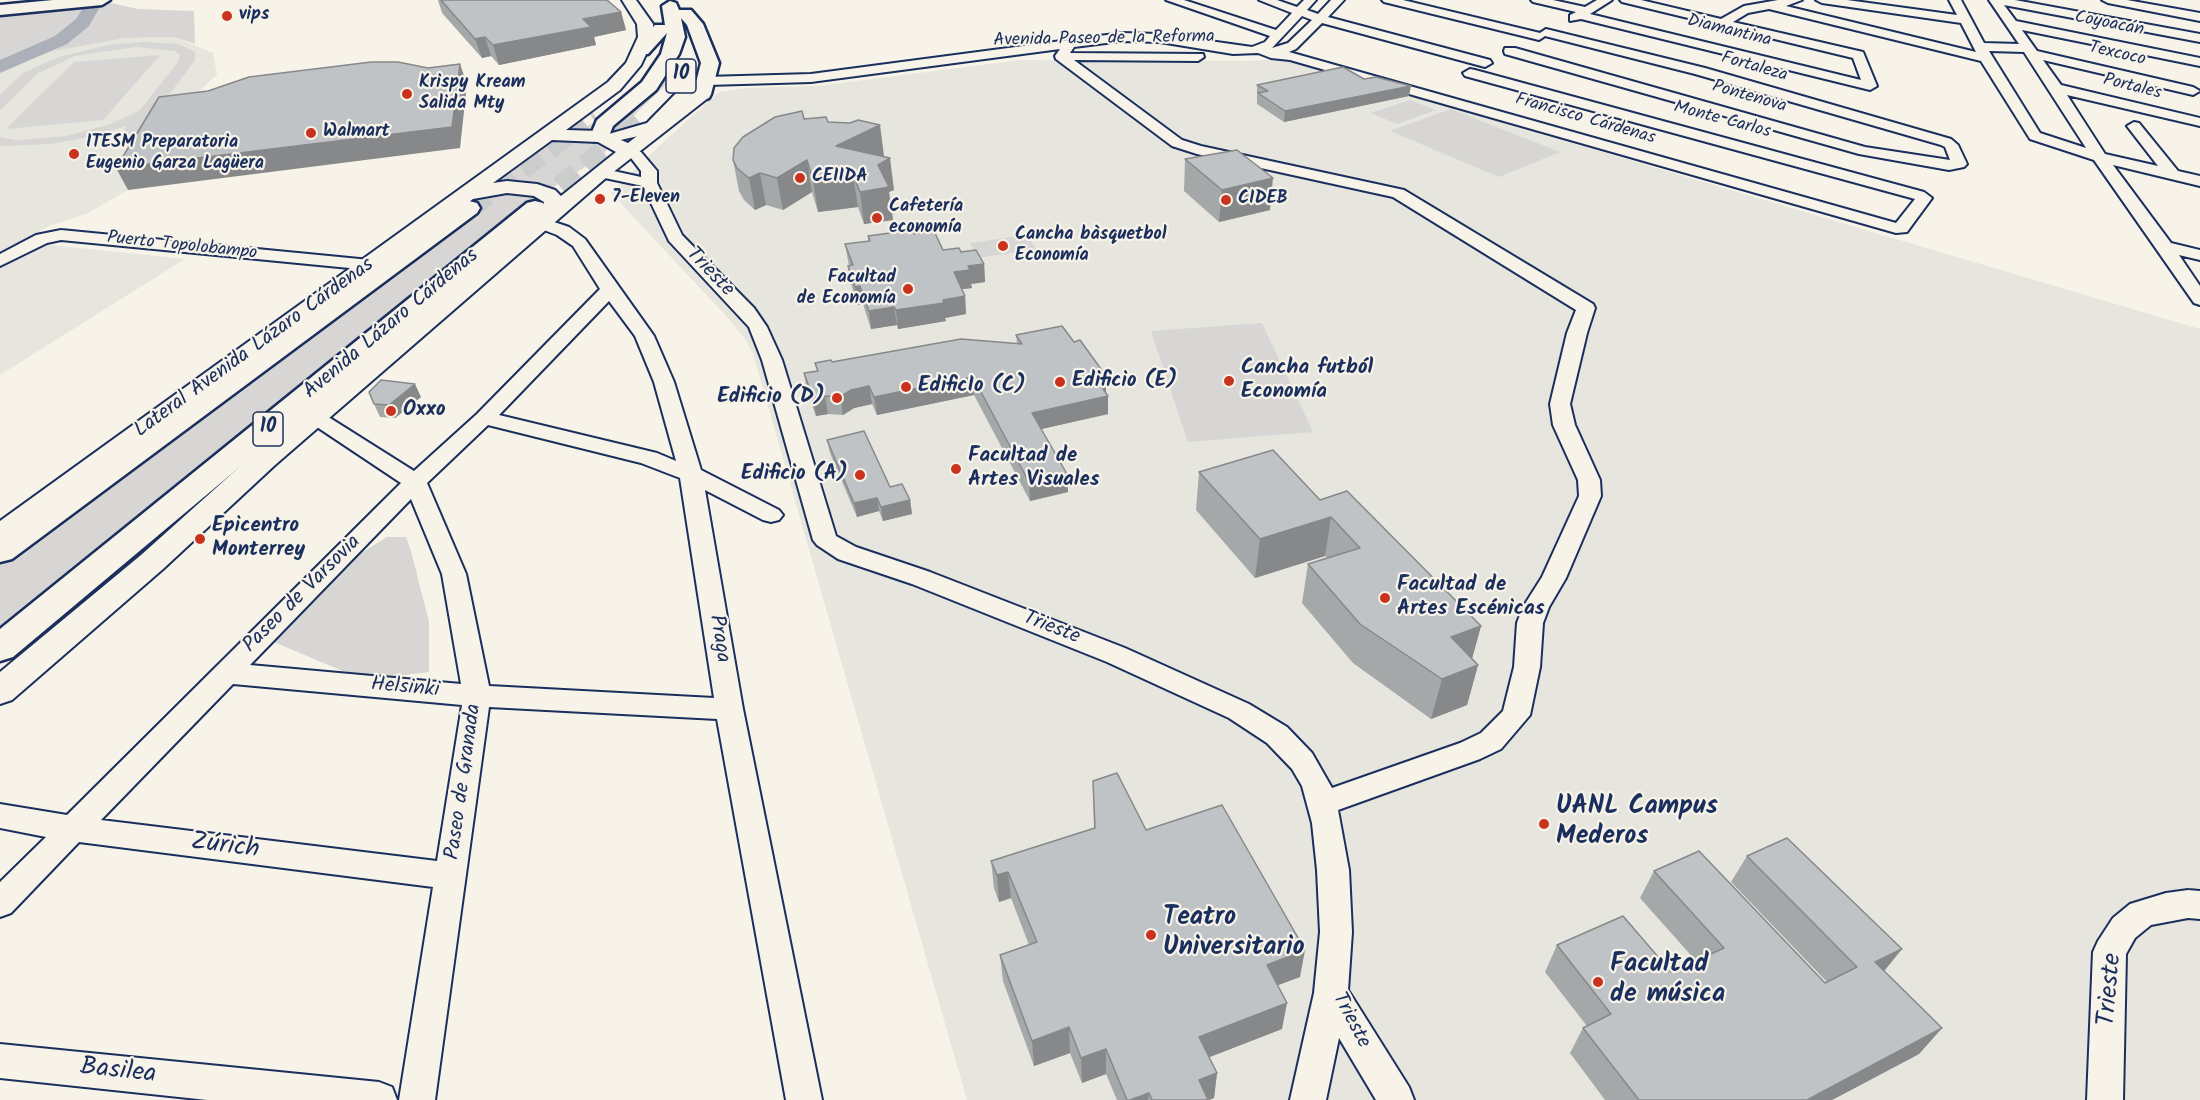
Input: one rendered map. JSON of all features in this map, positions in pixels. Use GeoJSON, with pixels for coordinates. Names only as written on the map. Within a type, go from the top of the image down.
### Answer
{"type":"FeatureCollection","features":[{"type":"Feature","properties":{"kind":"highway"},"geometry":{"type":"LineString","coordinates":[[0,4],[41,0]]}},
{"type":"Feature","properties":{"kind":"highway"},"geometry":{"type":"LineString","coordinates":[[0,10],[102,0]]}},
{"type":"Feature","properties":{"kind":"highway","name":"10"},"geometry":{"type":"LineString","coordinates":[[594,115],[630,86],[648,66],[660,38],[661,29],[660,21],[647,0]]}},
{"type":"Feature","properties":{"kind":"highway"},"geometry":{"type":"LineString","coordinates":[[678,8],[695,24],[707,82]]}},
{"type":"Feature","properties":{"kind":"highway"},"geometry":{"type":"LineString","coordinates":[[604,138],[602,127],[649,86],[670,54],[676,37],[678,8]]}},
{"type":"Feature","properties":{"kind":"highway","name":"10"},"geometry":{"type":"LineString","coordinates":[[651,119],[687,65],[692,44],[678,8]]}},
{"type":"Feature","properties":{"kind":"highway"},"geometry":{"type":"LineString","coordinates":[[642,50],[661,29]]}},
{"type":"Feature","properties":{"kind":"highway","name":"Avenida Lázaro Cárdenas"},"geometry":{"type":"LineString","coordinates":[[0,551],[466,202]]}},
{"type":"Feature","properties":{"kind":"highway","name":"Avenida Lázaro Cárdenas"},"geometry":{"type":"LineString","coordinates":[[0,648],[542,216]]}},
{"type":"Feature","properties":{"kind":"highway"},"geometry":{"type":"LineString","coordinates":[[131,542],[167,526],[234,476],[266,459]]}},
{"type":"Feature","properties":{"kind":"main road"},"geometry":{"type":"LineString","coordinates":[[600,172],[551,178],[532,177],[513,171],[511,163],[614,86],[633,65],[642,50],[646,37],[645,24],[629,0]]}},
{"type":"Feature","properties":{"kind":"main road"},"geometry":{"type":"LineString","coordinates":[[0,691],[152,562],[542,216],[678,114],[707,82]]}},
{"type":"Feature","properties":{"kind":"main road"},"geometry":{"type":"LineString","coordinates":[[548,134],[604,138],[627,151]]}},
{"type":"Feature","properties":{"kind":"main road","name":"Lateral Avenida Lázaro Cárdenas"},"geometry":{"type":"LineString","coordinates":[[0,535],[370,265],[466,202],[511,163]]}},
{"type":"Feature","properties":{"kind":"main road"},"geometry":{"type":"LineString","coordinates":[[466,202],[497,188],[535,189],[548,194],[554,201],[554,210],[542,216]]}},
{"type":"Feature","properties":{"kind":"street"},"geometry":{"type":"LineString","coordinates":[[1172,0],[1278,35]]}},
{"type":"Feature","properties":{"kind":"street","name":"Pontenova"},"geometry":{"type":"LineString","coordinates":[[1265,0],[1320,19],[1497,57],[1678,114],[1874,153],[1958,165],[1950,144]]}},
{"type":"Feature","properties":{"kind":"street"},"geometry":{"type":"LineString","coordinates":[[1260,50],[1269,45],[1310,0]]}},
{"type":"Feature","properties":{"kind":"street","name":"Avenida Paseo de la Reforma"},"geometry":{"type":"LineString","coordinates":[[707,82],[737,85],[808,83],[1066,50],[1186,57],[1239,57],[1278,53],[1292,46],[1338,0]]}},
{"type":"Feature","properties":{"kind":"street","name":"Fortaleza"},"geometry":{"type":"LineString","coordinates":[[1388,0],[1700,71],[1950,144]]}},
{"type":"Feature","properties":{"kind":"street","name":"Diamantina"},"geometry":{"type":"LineString","coordinates":[[1537,0],[1869,86],[1859,55],[1724,22]]}},
{"type":"Feature","properties":{"kind":"street"},"geometry":{"type":"LineString","coordinates":[[1429,95],[1606,0]]}},
{"type":"Feature","properties":{"kind":"street"},"geometry":{"type":"LineString","coordinates":[[1626,0],[1724,22],[1744,10],[1796,0]]}},
{"type":"Feature","properties":{"kind":"street"},"geometry":{"type":"LineString","coordinates":[[1749,0],[2028,47]]}},
{"type":"Feature","properties":{"kind":"street"},"geometry":{"type":"LineString","coordinates":[[1821,0],[1868,3],[1976,39],[2003,40],[2028,47]]}},
{"type":"Feature","properties":{"kind":"street"},"geometry":{"type":"LineString","coordinates":[[1955,0],[2032,134],[2049,142],[2099,157],[2200,181]]}},
{"type":"Feature","properties":{"kind":"street"},"geometry":{"type":"LineString","coordinates":[[1995,0],[2056,88],[2099,157],[2200,299]]}},
{"type":"Feature","properties":{"kind":"street"},"geometry":{"type":"LineString","coordinates":[[1995,0],[2200,38]]}},
{"type":"Feature","properties":{"kind":"street"},"geometry":{"type":"LineString","coordinates":[[2108,0],[2200,17]]}},
{"type":"Feature","properties":{"kind":"street"},"geometry":{"type":"LineString","coordinates":[[2161,0],[2200,17]]}},
{"type":"Feature","properties":{"kind":"street"},"geometry":{"type":"LineString","coordinates":[[1178,14],[1214,3]]}},
{"type":"Feature","properties":{"kind":"street"},"geometry":{"type":"LineString","coordinates":[[1624,152],[1646,140],[1678,114],[1690,86],[1720,48],[1724,22]]}},
{"type":"Feature","properties":{"kind":"street","name":"Coyoacán"},"geometry":{"type":"LineString","coordinates":[[2011,24],[2200,62]]}},
{"type":"Feature","properties":{"kind":"street","name":"Avenida Paseo de la Reforma"},"geometry":{"type":"LineString","coordinates":[[707,82],[811,78],[1066,50],[1131,37],[1185,42],[1233,50],[1260,50]]}},
{"type":"Feature","properties":{"kind":"street"},"geometry":{"type":"LineString","coordinates":[[1185,42],[1194,50],[1186,57]]}},
{"type":"Feature","properties":{"kind":"street","name":"Texcoco"},"geometry":{"type":"LineString","coordinates":[[2028,47],[2198,89]]}},
{"type":"Feature","properties":{"kind":"street"},"geometry":{"type":"LineString","coordinates":[[1066,50],[1140,117],[1186,147],[1398,193],[1586,308],[1577,333],[1560,404],[1564,425],[1589,480],[1590,496],[1554,578],[1533,615],[1527,667],[1516,715],[1491,741],[1470,751],[1322,804]]}},
{"type":"Feature","properties":{"kind":"street","name":"Francisco Cárdenas"},"geometry":{"type":"LineString","coordinates":[[1260,50],[1429,95],[1899,229]]}},
{"type":"Feature","properties":{"kind":"street","name":"Monte Carlos"},"geometry":{"type":"LineString","coordinates":[[1460,78],[1678,114],[1923,197],[1899,229]]}},
{"type":"Feature","properties":{"kind":"street"},"geometry":{"type":"LineString","coordinates":[[604,138],[643,130],[651,119],[690,87],[707,82]]}},
{"type":"Feature","properties":{"kind":"street","name":"Portales"},"geometry":{"type":"LineString","coordinates":[[2056,88],[2200,122]]}},
{"type":"Feature","properties":{"kind":"street"},"geometry":{"type":"LineString","coordinates":[[616,114],[618,122],[629,124],[651,119]]}},
{"type":"Feature","properties":{"kind":"street"},"geometry":{"type":"LineString","coordinates":[[2134,126],[2172,174]]}},
{"type":"Feature","properties":{"kind":"street","name":"Trieste"},"geometry":{"type":"LineString","coordinates":[[627,151],[636,155],[649,171],[649,183],[675,237],[747,312],[758,327],[772,360],[825,540],[847,553],[921,578],[1116,655],[1239,711],[1277,735],[1302,761],[1316,784],[1327,823],[1335,902],[1331,993],[1396,1100]]}},
{"type":"Feature","properties":{"kind":"street"},"geometry":{"type":"LineString","coordinates":[[600,172],[649,183]]}},
{"type":"Feature","properties":{"kind":"street","name":"Praga"},"geometry":{"type":"LineString","coordinates":[[542,216],[579,243],[644,336],[664,382],[691,474],[729,709],[804,1100]]}},
{"type":"Feature","properties":{"kind":"street","name":"Puerto Topolobampo"},"geometry":{"type":"LineString","coordinates":[[0,261],[42,239],[61,235],[370,265]]}},
{"type":"Feature","properties":{"kind":"street"},"geometry":{"type":"LineString","coordinates":[[2165,247],[2200,255]]}},
{"type":"Feature","properties":{"kind":"street"},"geometry":{"type":"LineString","coordinates":[[2180,268],[2200,269]]}},
{"type":"Feature","properties":{"kind":"street","name":"Paseo de Varsovia"},"geometry":{"type":"LineString","coordinates":[[0,903],[415,482],[484,418],[610,290]]}},
{"type":"Feature","properties":{"kind":"street"},"geometry":{"type":"LineString","coordinates":[[315,417],[415,482]]}},
{"type":"Feature","properties":{"kind":"street"},"geometry":{"type":"LineString","coordinates":[[484,418],[649,458],[691,474],[771,515]]}},
{"type":"Feature","properties":{"kind":"street","name":"Paseo de Granada"},"geometry":{"type":"LineString","coordinates":[[415,482],[454,574],[477,696],[417,1100]]}},
{"type":"Feature","properties":{"kind":"street","name":"Helsinki"},"geometry":{"type":"LineString","coordinates":[[225,673],[477,696],[729,709]]}},
{"type":"Feature","properties":{"kind":"street","name":"Zúrich"},"geometry":{"type":"LineString","coordinates":[[0,816],[73,829],[452,876]]}},
{"type":"Feature","properties":{"kind":"street","name":"Trieste"},"geometry":{"type":"LineString","coordinates":[[2105,1100],[2110,952],[2124,928],[2140,914],[2166,907],[2200,905]]}},
{"type":"Feature","properties":{"kind":"street"},"geometry":{"type":"LineString","coordinates":[[1308,1100],[1331,993]]}},
{"type":"Feature","properties":{"kind":"street","name":"Basilea"},"geometry":{"type":"LineString","coordinates":[[0,1061],[379,1100]]}},
{"type":"Feature","properties":{"kind":"shaded area"},"geometry":{"type":"Polygon","coordinates":[[[107,2],[138,9],[194,11],[195,44],[174,37],[125,38],[53,51],[0,71],[0,13],[107,2]]]}},
{"type":"Feature","properties":{"kind":"shaded area"},"geometry":{"type":"Polygon","coordinates":[[[679,28],[682,48],[670,81],[632,117],[601,157],[522,207],[0,645],[0,552],[484,204],[529,153],[611,115],[647,85],[679,28]]]}},
{"type":"Feature","properties":{"kind":"shaded area","name":"ITESM Preparatoria Eugenio Garza Lagüera"},"geometry":{"type":"Polygon","coordinates":[[[174,37],[213,53],[217,75],[170,117],[128,190],[88,213],[49,226],[0,252],[0,71],[53,51],[85,44],[125,38],[174,37]]]}},
{"type":"Feature","properties":{"kind":"shaded area"},"geometry":{"type":"Polygon","coordinates":[[[142,42],[179,44],[195,52],[195,60],[139,135],[120,136],[127,126],[84,138],[50,144],[0,146],[0,137],[17,140],[67,136],[111,124],[140,110],[178,62],[180,55],[175,51],[136,47],[75,56],[37,74],[0,110],[0,95],[23,73],[59,57],[108,45],[142,42]]]}},
{"type":"Feature","properties":{"kind":"shaded area"},"geometry":{"type":"Polygon","coordinates":[[[160,55],[103,120],[6,129],[74,62],[160,55]]]}},
{"type":"Feature","properties":{"kind":"shaded area","name":"UANL Campus Mederos"},"geometry":{"type":"Polygon","coordinates":[[[1285,58],[2200,329],[2200,1100],[967,1100],[753,354],[745,339],[727,317],[611,193],[719,92],[746,88],[817,86],[1021,60],[1251,61],[1285,58]]]}},
{"type":"Feature","properties":{"kind":"shaded area"},"geometry":{"type":"Polygon","coordinates":[[[1410,100],[1436,110],[1397,124],[1371,113],[1410,100]]]}},
{"type":"Feature","properties":{"kind":"shaded area"},"geometry":{"type":"Polygon","coordinates":[[[1451,109],[1560,152],[1499,177],[1390,131],[1451,109]]]}},
{"type":"Feature","properties":{"kind":"shaded area","name":"Cancha bàsquetbol Economía"},"geometry":{"type":"Polygon","coordinates":[[[1027,235],[1036,249],[978,258],[970,243],[1027,235]]]}},
{"type":"Feature","properties":{"kind":"shaded area"},"geometry":{"type":"Polygon","coordinates":[[[41,244],[185,259],[0,375],[0,267],[41,244]]]}},
{"type":"Feature","properties":{"kind":"shaded area","name":"Cancha futból Economía"},"geometry":{"type":"Polygon","coordinates":[[[1262,323],[1313,432],[1188,442],[1151,331],[1262,323]]]}},
{"type":"Feature","properties":{"kind":"shaded area"},"geometry":{"type":"Polygon","coordinates":[[[387,537],[406,537],[411,551],[429,622],[429,672],[364,680],[269,640],[340,566],[387,537]]]}},
{"type":"Feature","properties":{"kind":"building"},"geometry":{"type":"Polygon","coordinates":[[[441,0],[607,0],[621,12],[583,19],[591,27],[493,45],[485,37],[475,39],[441,0]]]}},
{"type":"Feature","properties":{"kind":"building","name":"Walmart"},"geometry":{"type":"Polygon","coordinates":[[[371,62],[398,62],[428,68],[460,64],[452,127],[116,168],[159,97],[208,91],[249,77],[371,62]]]}},
{"type":"Feature","properties":{"kind":"building"},"geometry":{"type":"Polygon","coordinates":[[[1343,67],[1364,79],[1376,77],[1411,86],[1285,111],[1258,93],[1268,91],[1257,85],[1343,67]]]}},
{"type":"Feature","properties":{"kind":"building"},"geometry":{"type":"Polygon","coordinates":[[[802,111],[804,119],[826,117],[828,122],[850,123],[858,120],[880,125],[836,146],[890,158],[878,165],[889,187],[860,192],[853,175],[813,180],[807,160],[777,178],[760,173],[749,178],[737,168],[733,160],[734,148],[743,137],[775,117],[802,111]]]}},
{"type":"Feature","properties":{"kind":"building"},"geometry":{"type":"Polygon","coordinates":[[[1237,150],[1273,178],[1222,190],[1185,159],[1237,150]]]}},
{"type":"Feature","properties":{"kind":"building","name":"Facultad de Economía"},"geometry":{"type":"Polygon","coordinates":[[[912,230],[914,234],[934,231],[943,250],[959,248],[961,252],[976,250],[984,264],[968,266],[970,270],[954,272],[965,296],[943,300],[944,303],[896,310],[894,307],[869,311],[860,286],[855,287],[848,266],[853,265],[845,244],[870,241],[868,236],[912,230]]]}},
{"type":"Feature","properties":{"kind":"building"},"geometry":{"type":"Polygon","coordinates":[[[1062,326],[1074,342],[1080,340],[1106,376],[1096,379],[1108,396],[1032,413],[1067,474],[1029,482],[973,377],[874,397],[869,386],[851,390],[840,397],[813,398],[804,373],[818,371],[815,363],[961,339],[1022,344],[1016,335],[1062,326]]]}},
{"type":"Feature","properties":{"kind":"building"},"geometry":{"type":"Polygon","coordinates":[[[381,380],[415,384],[389,405],[374,404],[369,392],[381,380]]]}},
{"type":"Feature","properties":{"kind":"building","name":"Edificio (A)"},"geometry":{"type":"Polygon","coordinates":[[[864,431],[890,487],[902,484],[910,500],[881,507],[877,498],[854,503],[827,440],[864,431]]]}},
{"type":"Feature","properties":{"kind":"building"},"geometry":{"type":"Polygon","coordinates":[[[1273,450],[1320,500],[1347,491],[1481,626],[1451,637],[1478,665],[1442,679],[1360,624],[1308,564],[1360,548],[1331,517],[1260,539],[1199,472],[1273,450]]]}},
{"type":"Feature","properties":{"kind":"building","name":"Teatro Universitario"},"geometry":{"type":"Polygon","coordinates":[[[1117,773],[1146,830],[1222,805],[1305,950],[1267,965],[1287,1003],[1199,1037],[1217,1073],[1199,1080],[1208,1100],[1152,1100],[1149,1093],[1127,1100],[1106,1049],[1081,1058],[1069,1027],[1032,1041],[1000,955],[1037,942],[1008,872],[997,875],[991,861],[1095,828],[1093,781],[1117,773]]]}},
{"type":"Feature","properties":{"kind":"building","name":"Facultad de música"},"geometry":{"type":"Polygon","coordinates":[[[1787,838],[1902,949],[1875,962],[1942,1028],[1807,1100],[1639,1100],[1583,1028],[1611,1014],[1557,945],[1623,916],[1671,972],[1724,948],[1654,871],[1699,851],[1825,983],[1857,967],[1747,856],[1787,838]]]}},
{"type":"Feature","properties":{"kind":"waterway"},"geometry":{"type":"LineString","coordinates":[[0,67],[61,40],[83,22],[96,0]]}},
{"type":"Feature","properties":{"kind":"tunnel"},"geometry":{"type":"LineString","coordinates":[[570,133],[594,115]]}},
{"type":"Feature","properties":{"kind":"tunnel"},"geometry":{"type":"LineString","coordinates":[[625,133],[643,118]]}},
{"type":"Feature","properties":{"kind":"tunnel"},"geometry":{"type":"LineString","coordinates":[[469,208],[572,131]]}},
{"type":"Feature","properties":{"kind":"tunnel"},"geometry":{"type":"LineString","coordinates":[[535,208],[627,131]]}},
{"type":"Feature","properties":{"kind":"place","name":"vips"},"geometry":{"type":"Point","coordinates":[227,16]}},
{"type":"Feature","properties":{"kind":"place","name":"Krispy Kream Salida Mty"},"geometry":{"type":"Point","coordinates":[407,94]}},
{"type":"Feature","properties":{"kind":"place","name":"Walmart"},"geometry":{"type":"Point","coordinates":[311,133]}},
{"type":"Feature","properties":{"kind":"place","name":"ITESM Preparatoria Eugenio Garza Lagüera"},"geometry":{"type":"Point","coordinates":[74,154]}},
{"type":"Feature","properties":{"kind":"place","name":"CEIIDA"},"geometry":{"type":"Point","coordinates":[800,178]}},
{"type":"Feature","properties":{"kind":"place","name":"7-Eleven"},"geometry":{"type":"Point","coordinates":[600,199]}},
{"type":"Feature","properties":{"kind":"place","name":"CIDEB"},"geometry":{"type":"Point","coordinates":[1226,200]}},
{"type":"Feature","properties":{"kind":"place","name":"Cafetería economía"},"geometry":{"type":"Point","coordinates":[877,218]}},
{"type":"Feature","properties":{"kind":"place","name":"Cancha bàsquetbol Economía"},"geometry":{"type":"Point","coordinates":[1003,246]}},
{"type":"Feature","properties":{"kind":"place","name":"Facultad de Economía"},"geometry":{"type":"Point","coordinates":[908,289]}},
{"type":"Feature","properties":{"kind":"place","name":"Cancha futból Economía"},"geometry":{"type":"Point","coordinates":[1229,381]}},
{"type":"Feature","properties":{"kind":"place","name":"Edificio (E)"},"geometry":{"type":"Point","coordinates":[1060,382]}},
{"type":"Feature","properties":{"kind":"place","name":"EdificIo (C)"},"geometry":{"type":"Point","coordinates":[906,387]}},
{"type":"Feature","properties":{"kind":"place","name":"Edificio (D)"},"geometry":{"type":"Point","coordinates":[837,398]}},
{"type":"Feature","properties":{"kind":"place","name":"Oxxo"},"geometry":{"type":"Point","coordinates":[391,411]}},
{"type":"Feature","properties":{"kind":"place","name":"Facultad de Artes Visuales"},"geometry":{"type":"Point","coordinates":[956,469]}},
{"type":"Feature","properties":{"kind":"place","name":"Edificio (A)"},"geometry":{"type":"Point","coordinates":[860,475]}},
{"type":"Feature","properties":{"kind":"place","name":"Epicentro Monterrey"},"geometry":{"type":"Point","coordinates":[200,539]}},
{"type":"Feature","properties":{"kind":"place","name":"Facultad de Artes Escénicas"},"geometry":{"type":"Point","coordinates":[1385,598]}},
{"type":"Feature","properties":{"kind":"place","name":"UANL Campus Mederos"},"geometry":{"type":"Point","coordinates":[1544,824]}},
{"type":"Feature","properties":{"kind":"place","name":"Teatro Universitario"},"geometry":{"type":"Point","coordinates":[1151,935]}},
{"type":"Feature","properties":{"kind":"place","name":"Facultad de música"},"geometry":{"type":"Point","coordinates":[1598,982]}}]}
